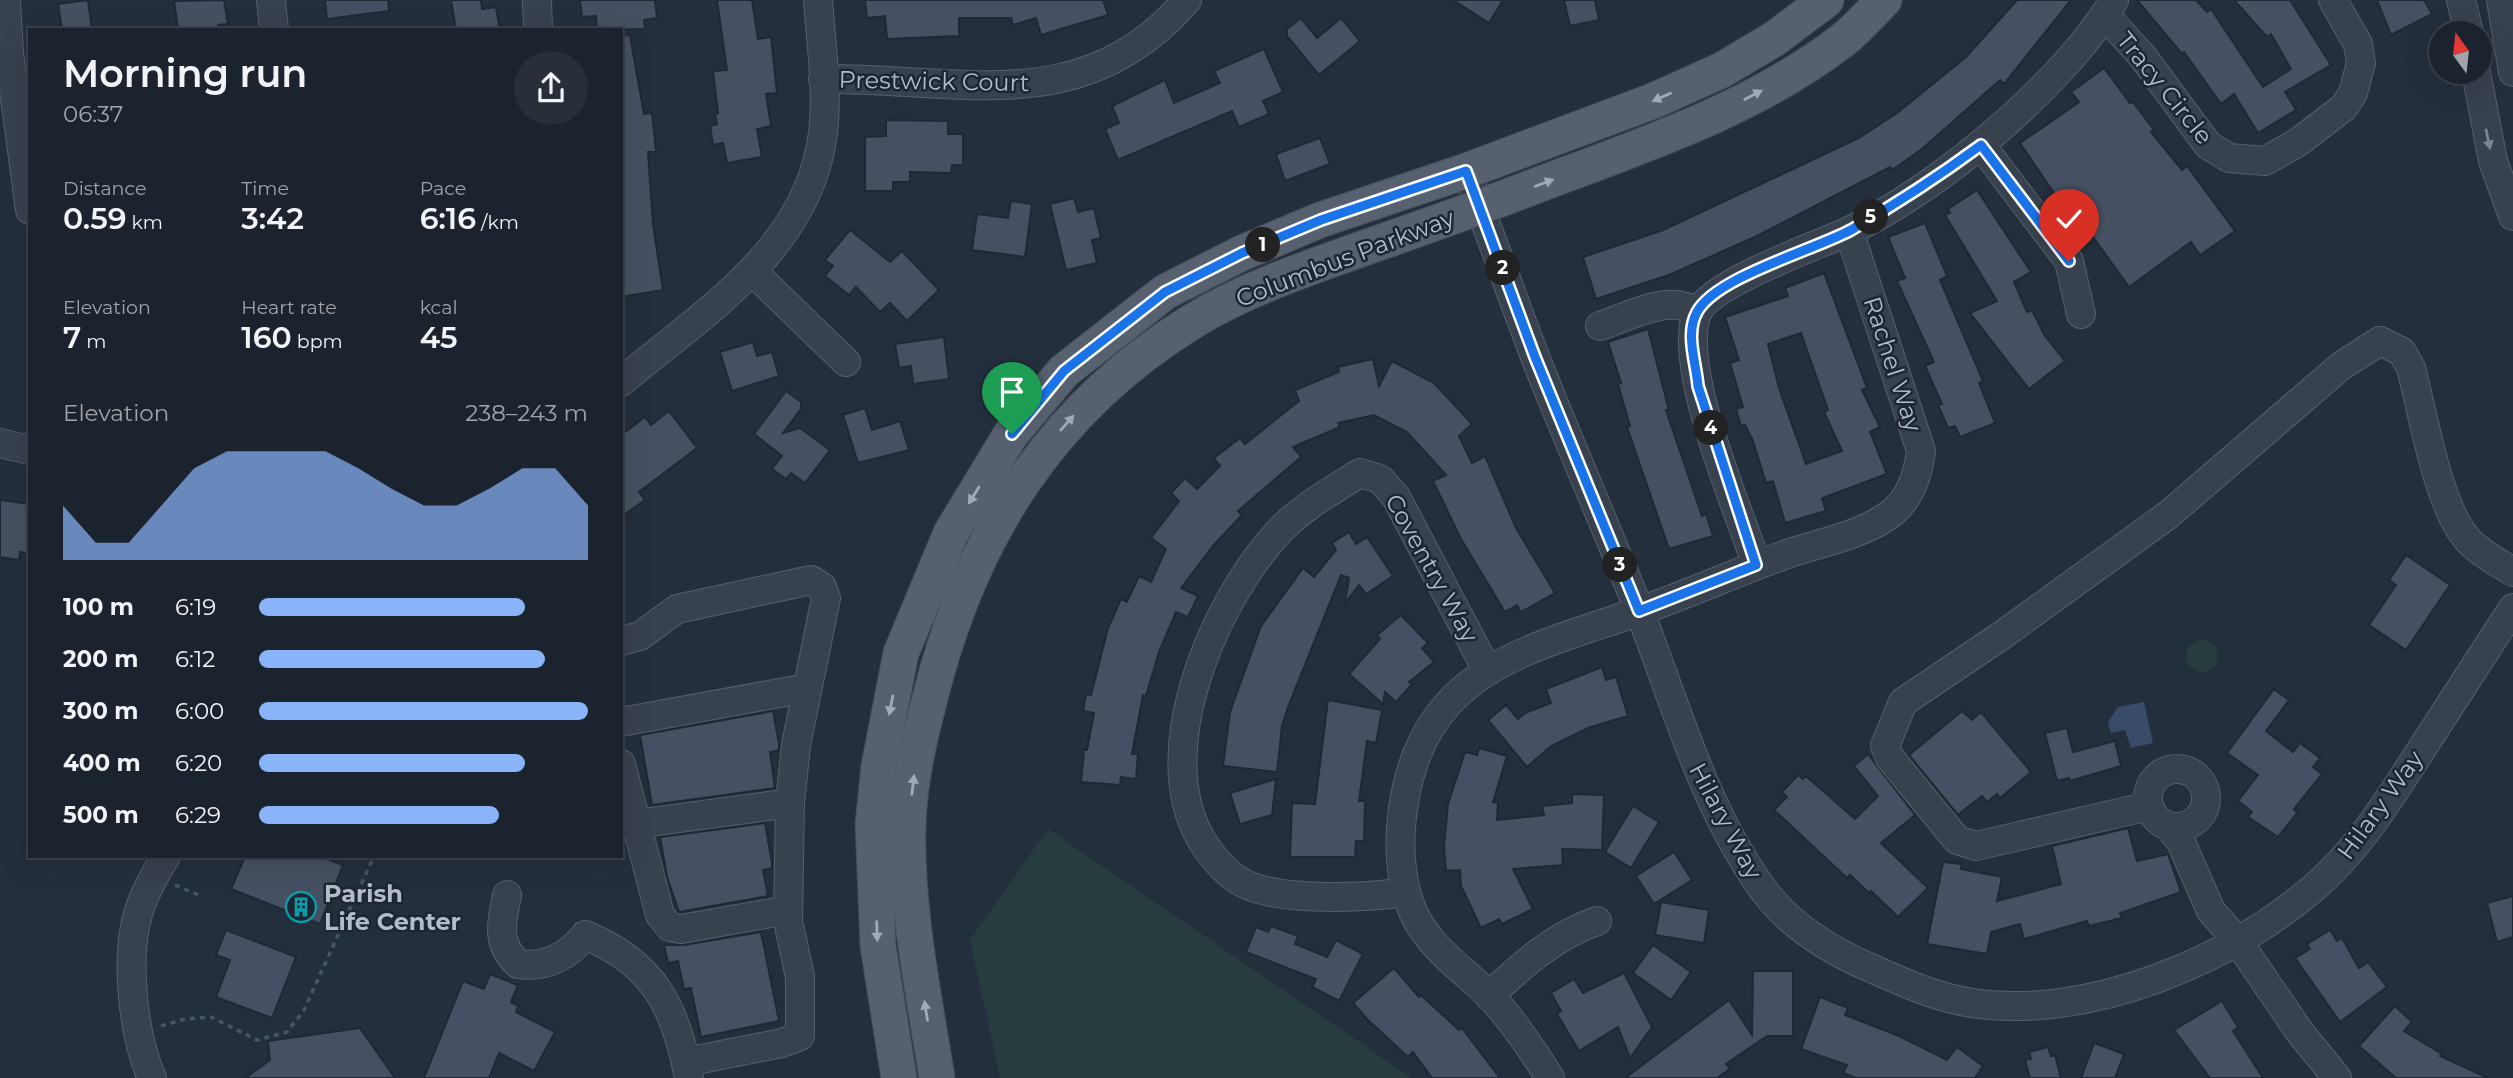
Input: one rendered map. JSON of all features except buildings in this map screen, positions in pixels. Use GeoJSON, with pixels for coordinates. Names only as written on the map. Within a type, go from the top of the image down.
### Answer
{"type":"FeatureCollection","features":[{"type":"Feature","properties":{"kind":"main road","name":"Columbus Parkway"},"geometry":{"type":"LineString","coordinates":[[899,1078],[878,946],[873,824],[879,766],[901,653],[951,533],[1012,434],[1064,371],[1165,292],[1242,253],[1321,220],[1466,171],[1653,101],[1722,70],[1774,39],[1826,0]]}},
{"type":"Feature","properties":{"kind":"main road","name":"Columbus Parkway"},"geometry":{"type":"LineString","coordinates":[[937,1078],[913,929],[908,826],[917,751],[942,649],[962,592],[1020,484],[1070,419],[1146,353],[1195,319],[1276,279],[1480,207],[1706,121],[1778,82],[1844,39],[1884,0]]}},
{"type":"Feature","properties":{"kind":"street"},"geometry":{"type":"LineString","coordinates":[[6,0],[5,53],[28,197]]}},
{"type":"Feature","properties":{"kind":"street"},"geometry":{"type":"LineString","coordinates":[[271,0],[274,28]]}},
{"type":"Feature","properties":{"kind":"street"},"geometry":{"type":"LineString","coordinates":[[537,0],[538,28]]}},
{"type":"Feature","properties":{"kind":"street"},"geometry":{"type":"LineString","coordinates":[[623,380],[752,272],[777,245],[800,206],[817,167],[823,132],[818,0]]}},
{"type":"Feature","properties":{"kind":"street","name":"Prestwick Court"},"geometry":{"type":"LineString","coordinates":[[823,79],[1029,86],[1091,72],[1129,52],[1167,24],[1187,0]]}},
{"type":"Feature","properties":{"kind":"street","name":"Tracy Circle"},"geometry":{"type":"LineString","coordinates":[[2109,7],[2208,145],[2229,158],[2265,161],[2297,144],[2344,107],[2353,93],[2361,64],[2358,44],[2333,0]]}},
{"type":"Feature","properties":{"kind":"street"},"geometry":{"type":"LineString","coordinates":[[2461,0],[2466,21]]}},
{"type":"Feature","properties":{"kind":"street"},"geometry":{"type":"LineString","coordinates":[[2501,0],[2513,72]]}},
{"type":"Feature","properties":{"kind":"street"},"geometry":{"type":"LineString","coordinates":[[1756,565],[1698,386],[1692,344],[1696,313],[1718,289],[1849,231],[1917,190],[1981,145],[2065,64],[2109,7]]}},
{"type":"Feature","properties":{"kind":"street"},"geometry":{"type":"LineString","coordinates":[[2478,84],[2493,161],[2513,216]]}},
{"type":"Feature","properties":{"kind":"street"},"geometry":{"type":"LineString","coordinates":[[1981,145],[2069,261],[2081,314]]}},
{"type":"Feature","properties":{"kind":"street","name":"Hilary Way"},"geometry":{"type":"LineString","coordinates":[[1466,171],[1535,357],[1639,611],[1694,761],[1732,842],[1765,893],[1807,933],[1839,954],[1923,992],[1989,1005],[2067,1003],[2109,995],[2163,977],[2237,940],[2309,892],[2347,856],[2393,793],[2513,608]]}},
{"type":"Feature","properties":{"kind":"street","name":"Rachel Way"},"geometry":{"type":"LineString","coordinates":[[1550,1078],[1516,1026],[1489,996],[1434,946],[1414,914],[1406,892],[1401,841],[1409,773],[1438,717],[1458,693],[1487,670],[1546,641],[1639,611],[1756,565],[1876,523],[1903,501],[1919,470],[1921,451],[1849,231]]}},
{"type":"Feature","properties":{"kind":"street"},"geometry":{"type":"LineString","coordinates":[[752,272],[846,362]]}},
{"type":"Feature","properties":{"kind":"street"},"geometry":{"type":"LineString","coordinates":[[1600,326],[1670,303],[1686,304],[1696,313]]}},
{"type":"Feature","properties":{"kind":"street"},"geometry":{"type":"LineString","coordinates":[[2149,806],[1976,846],[1957,840],[1890,758],[1885,746],[1903,702],[2001,636],[2168,515],[2341,366],[2380,341],[2402,352],[2411,368],[2445,498],[2458,527],[2470,542],[2513,572]]}},
{"type":"Feature","properties":{"kind":"street"},"geometry":{"type":"LineString","coordinates":[[0,443],[28,448]]}},
{"type":"Feature","properties":{"kind":"street","name":"Coventry Way"},"geometry":{"type":"LineString","coordinates":[[1406,892],[1362,897],[1287,894],[1244,884],[1216,861],[1195,832],[1186,809],[1182,779],[1191,698],[1204,652],[1223,609],[1248,568],[1276,533],[1313,502],[1360,473],[1380,479],[1396,497],[1487,670]]}},
{"type":"Feature","properties":{"kind":"street"},"geometry":{"type":"LineString","coordinates":[[508,895],[500,931],[512,958],[518,964],[541,964],[575,948],[585,935],[612,946],[660,991],[674,1018],[687,1070],[794,1040],[800,1035],[800,977],[788,910],[790,803],[796,745],[825,598],[822,587],[811,580],[677,609],[640,636],[623,640]]}},
{"type":"Feature","properties":{"kind":"street"},"geometry":{"type":"LineString","coordinates":[[623,722],[807,688]]}},
{"type":"Feature","properties":{"kind":"street"},"geometry":{"type":"LineString","coordinates":[[2170,769],[2190,771],[2198,777],[2206,792],[2204,810],[2181,825],[2154,817],[2149,806],[2148,789],[2161,773],[2170,769]]}},
{"type":"Feature","properties":{"kind":"street"},"geometry":{"type":"LineString","coordinates":[[623,772],[660,915],[670,927],[681,929],[788,910]]}},
{"type":"Feature","properties":{"kind":"street"},"geometry":{"type":"LineString","coordinates":[[636,824],[790,803]]}},
{"type":"Feature","properties":{"kind":"street"},"geometry":{"type":"LineString","coordinates":[[2181,825],[2181,842],[2211,911],[2237,940],[2299,1031],[2337,1078]]}},
{"type":"Feature","properties":{"kind":"street"},"geometry":{"type":"LineString","coordinates":[[152,1078],[139,1032],[133,975],[136,923],[147,890],[165,858]]}},
{"type":"Feature","properties":{"kind":"street"},"geometry":{"type":"LineString","coordinates":[[1489,996],[1511,975],[1569,931],[1597,921]]}},
{"type":"Feature","properties":{"kind":"path"},"geometry":{"type":"LineString","coordinates":[[139,1032],[201,1016],[211,1017],[257,1040],[287,1032],[304,1010],[373,858]]}},
{"type":"Feature","properties":{"kind":"green space"},"geometry":{"type":"Polygon","coordinates":[[[2202,640],[2213,645],[2218,656],[2213,667],[2202,672],[2191,667],[2186,656],[2191,645],[2202,640]]]}},
{"type":"Feature","properties":{"kind":"green space"},"geometry":{"type":"Polygon","coordinates":[[[1048,829],[1410,1078],[1000,1078],[970,940],[1048,829]]]}},
{"type":"Feature","properties":{"kind":"water"},"geometry":{"type":"Polygon","coordinates":[[[2144,702],[2153,743],[2131,748],[2125,730],[2111,733],[2108,722],[2118,707],[2144,702]]]}},
{"type":"Feature","properties":{"kind":"place","name":"Parish Life Center"},"geometry":{"type":"Point","coordinates":[301,907]}},
{"type":"Feature","properties":{"kind":"route"},"geometry":{"type":"LineString","coordinates":[[1012,434],[1064,371],[1165,292],[1242,253],[1321,220],[1466,171],[1535,357],[1639,611],[1756,565],[1698,386],[1693,356],[1692,331],[1696,313],[1718,289],[1849,231],[1917,190],[1981,145],[2069,261]]}}]}
